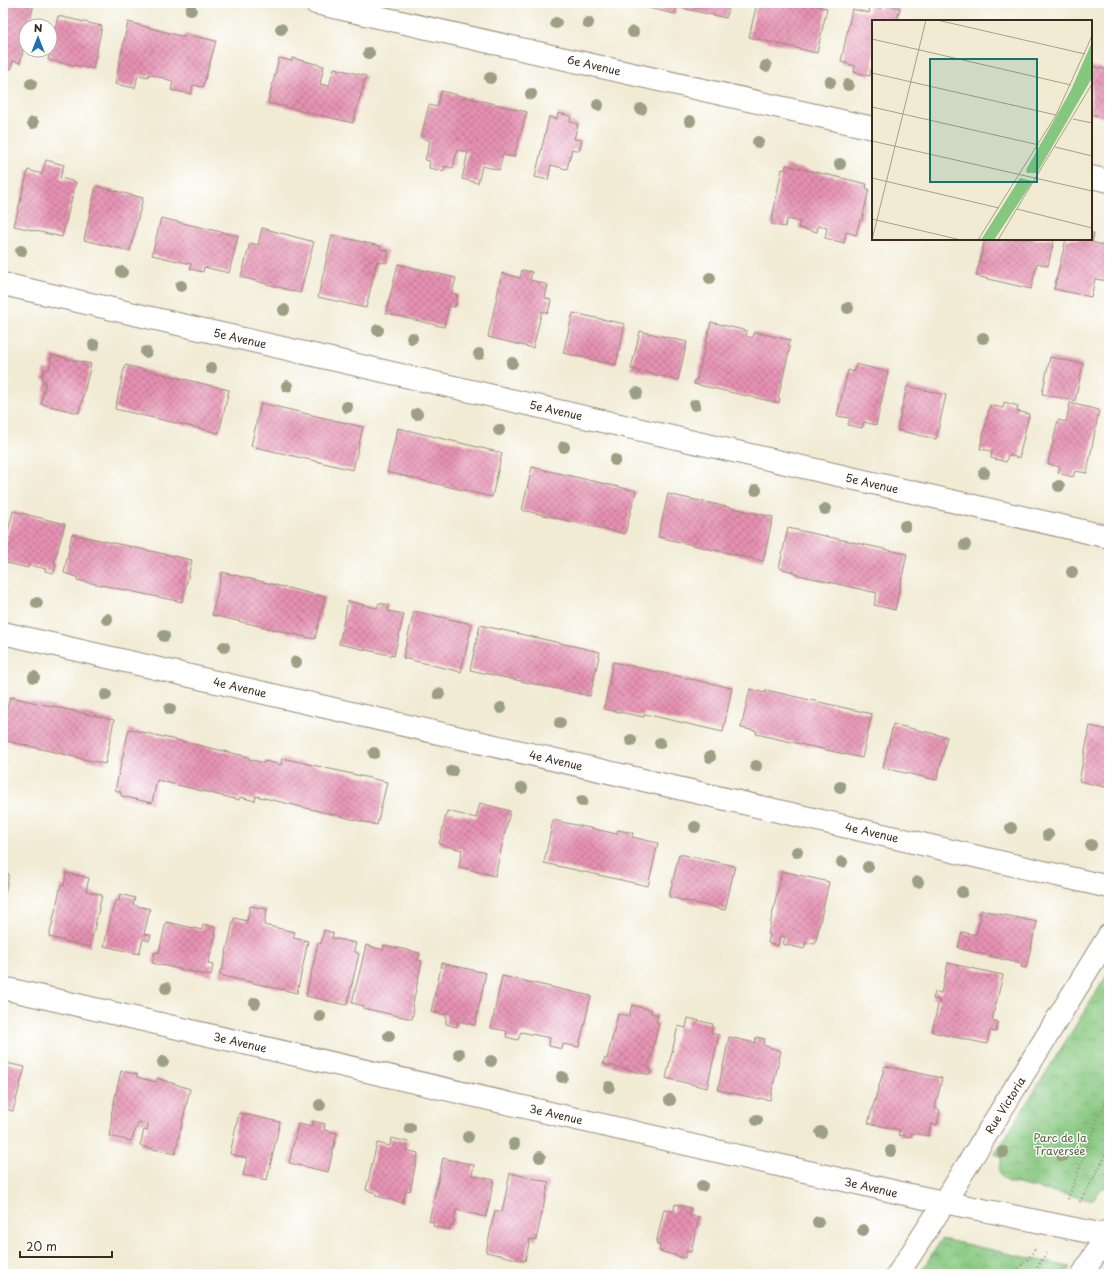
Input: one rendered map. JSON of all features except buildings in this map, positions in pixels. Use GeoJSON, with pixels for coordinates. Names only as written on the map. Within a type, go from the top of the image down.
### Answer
{"type":"FeatureCollection","features":[{"type":"Feature","properties":{"kind":"street","name":"6e Avenue"},"geometry":{"type":"LineString","coordinates":[[316,3],[872,128]]}},
{"type":"Feature","properties":{"kind":"street"},"geometry":{"type":"LineString","coordinates":[[1092,177],[1109,181]]}},
{"type":"Feature","properties":{"kind":"street","name":"5e Avenue"},"geometry":{"type":"LineString","coordinates":[[3,284],[1109,537]]}},
{"type":"Feature","properties":{"kind":"street","name":"4e Avenue"},"geometry":{"type":"LineString","coordinates":[[3,633],[1109,887]]}},
{"type":"Feature","properties":{"kind":"street","name":"Rue Victoria"},"geometry":{"type":"LineString","coordinates":[[898,1274],[944,1203],[1109,935]]}},
{"type":"Feature","properties":{"kind":"street","name":"3e Avenue"},"geometry":{"type":"LineString","coordinates":[[3,988],[944,1203],[1051,1225],[1108,1234]]}},
{"type":"Feature","properties":{"kind":"street"},"geometry":{"type":"LineString","coordinates":[[1082,1274],[1108,1234]]}},
{"type":"Feature","properties":{"kind":"path"},"geometry":{"type":"LineString","coordinates":[[1013,1274],[1029,1258],[1070,1196],[1099,1115],[1109,1098]]}},
{"type":"Feature","properties":{"kind":"green space","name":"Parc de la Traversée"},"geometry":{"type":"Polygon","coordinates":[[[1109,972],[1109,1191],[1103,1187],[1093,1199],[1086,1199],[1008,1182],[1004,1180],[999,1172],[1002,1158],[995,1154],[1109,972]]]}},
{"type":"Feature","properties":{"kind":"green space"},"geometry":{"type":"Polygon","coordinates":[[[942,1239],[1070,1267],[1066,1274],[919,1274],[942,1239]]]}}]}
